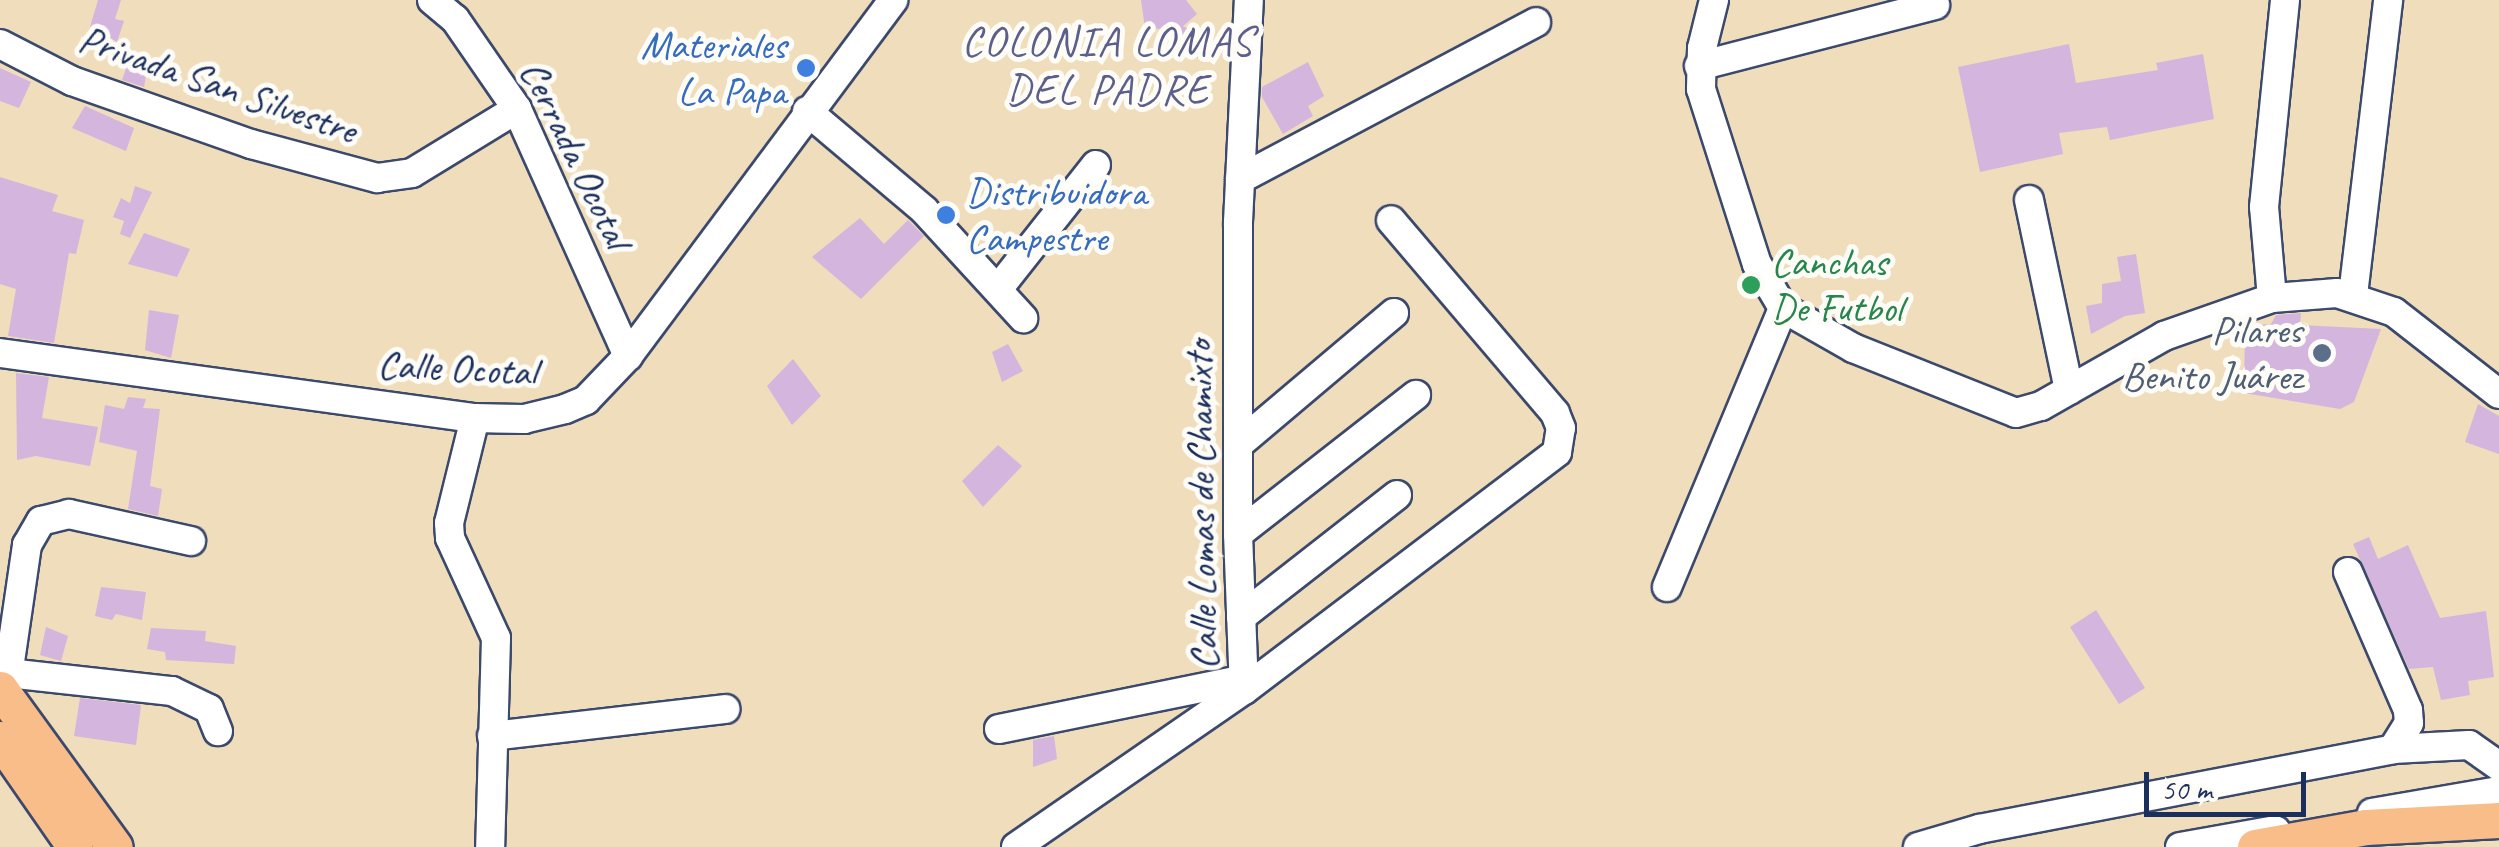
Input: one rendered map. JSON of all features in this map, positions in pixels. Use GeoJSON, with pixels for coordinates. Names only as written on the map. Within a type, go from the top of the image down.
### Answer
{"type":"FeatureCollection","features":[{"type":"Feature","properties":{"kind":"main road"},"geometry":{"type":"LineString","coordinates":[[4,686],[115,847]]}},
{"type":"Feature","properties":{"kind":"main road"},"geometry":{"type":"LineString","coordinates":[[0,739],[75,847]]}},
{"type":"Feature","properties":{"kind":"main road"},"geometry":{"type":"LineString","coordinates":[[2255,847],[2366,827],[2499,820]]}},
{"type":"Feature","properties":{"kind":"street","name":"Cerrada Ocotal"},"geometry":{"type":"LineString","coordinates":[[432,0],[455,19],[517,109],[628,356]]}},
{"type":"Feature","properties":{"kind":"street","name":"Calle Ocotal"},"geometry":{"type":"LineString","coordinates":[[0,352],[475,418],[524,418],[565,409],[586,400],[628,356],[736,216],[807,111],[893,0]]}},
{"type":"Feature","properties":{"kind":"street","name":"Calle Lomas de Chamixto"},"geometry":{"type":"LineString","coordinates":[[1016,847],[1244,685],[1238,534],[1238,222],[1249,0]]}},
{"type":"Feature","properties":{"kind":"street"},"geometry":{"type":"LineString","coordinates":[[1714,0],[1699,66],[1706,110],[1757,264],[1783,308],[1853,348],[2002,410],[2028,411],[2164,336],[2272,298],[2318,292],[2353,295],[2394,312],[2499,394]]}},
{"type":"Feature","properties":{"kind":"street"},"geometry":{"type":"LineString","coordinates":[[2272,298],[2264,206],[2285,0]]}},
{"type":"Feature","properties":{"kind":"street"},"geometry":{"type":"LineString","coordinates":[[2353,295],[2388,0]]}},
{"type":"Feature","properties":{"kind":"street"},"geometry":{"type":"LineString","coordinates":[[1699,66],[1935,5]]}},
{"type":"Feature","properties":{"kind":"street"},"geometry":{"type":"LineString","coordinates":[[1240,179],[1536,22]]}},
{"type":"Feature","properties":{"kind":"street","name":"Privada San Silvestre"},"geometry":{"type":"LineString","coordinates":[[0,44],[72,82],[251,144],[377,178],[412,173],[517,109]]}},
{"type":"Feature","properties":{"kind":"street"},"geometry":{"type":"LineString","coordinates":[[807,111],[924,210],[1023,318]]}},
{"type":"Feature","properties":{"kind":"street"},"geometry":{"type":"LineString","coordinates":[[998,289],[1096,165]]}},
{"type":"Feature","properties":{"kind":"street"},"geometry":{"type":"LineString","coordinates":[[2029,200],[2068,390]]}},
{"type":"Feature","properties":{"kind":"street"},"geometry":{"type":"LineString","coordinates":[[999,729],[1244,685],[1557,452],[1561,428],[1555,412],[1391,220]]}},
{"type":"Feature","properties":{"kind":"street"},"geometry":{"type":"LineString","coordinates":[[1667,587],[1783,308]]}},
{"type":"Feature","properties":{"kind":"street"},"geometry":{"type":"LineString","coordinates":[[1239,444],[1394,314]]}},
{"type":"Feature","properties":{"kind":"street"},"geometry":{"type":"LineString","coordinates":[[1238,534],[1416,395]]}},
{"type":"Feature","properties":{"kind":"street"},"geometry":{"type":"LineString","coordinates":[[475,418],[449,523],[450,538],[496,638],[490,847]]}},
{"type":"Feature","properties":{"kind":"street"},"geometry":{"type":"LineString","coordinates":[[1241,616],[1397,496]]}},
{"type":"Feature","properties":{"kind":"street"},"geometry":{"type":"LineString","coordinates":[[190,541],[69,514],[46,517],[27,545],[4,686],[172,691],[210,709],[218,730]]}},
{"type":"Feature","properties":{"kind":"street"},"geometry":{"type":"LineString","coordinates":[[2348,572],[2408,710],[2409,723],[2394,749]]}},
{"type":"Feature","properties":{"kind":"street"},"geometry":{"type":"LineString","coordinates":[[492,736],[726,709]]}},
{"type":"Feature","properties":{"kind":"street"},"geometry":{"type":"LineString","coordinates":[[1918,847],[1978,829],[2394,749],[2469,745],[2499,766]]}},
{"type":"Feature","properties":{"kind":"street"},"geometry":{"type":"LineString","coordinates":[[2180,847],[2499,791]]}},
{"type":"Feature","properties":{"kind":"building"},"geometry":{"type":"Polygon","coordinates":[[[98,0],[121,0],[115,19],[124,21],[117,42],[90,27],[98,0]]]}},
{"type":"Feature","properties":{"kind":"building"},"geometry":{"type":"Polygon","coordinates":[[[1141,0],[1186,0],[1197,14],[1183,26],[1209,42],[1198,58],[1176,44],[1177,30],[1145,28],[1141,0]]]}},
{"type":"Feature","properties":{"kind":"building"},"geometry":{"type":"Polygon","coordinates":[[[2069,44],[2076,83],[2158,70],[2156,63],[2203,54],[2214,119],[2110,140],[2107,127],[2059,133],[2063,154],[1980,172],[1958,67],[2069,44]]]}},
{"type":"Feature","properties":{"kind":"building"},"geometry":{"type":"Polygon","coordinates":[[[1308,62],[1324,96],[1308,106],[1313,116],[1283,134],[1262,97],[1262,87],[1308,62]]]}},
{"type":"Feature","properties":{"kind":"building"},"geometry":{"type":"Polygon","coordinates":[[[128,63],[147,70],[144,87],[122,80],[128,63]]]}},
{"type":"Feature","properties":{"kind":"building"},"geometry":{"type":"Polygon","coordinates":[[[0,68],[31,82],[19,108],[0,101],[0,68]]]}},
{"type":"Feature","properties":{"kind":"building"},"geometry":{"type":"Polygon","coordinates":[[[85,106],[134,128],[126,151],[72,128],[85,106]]]}},
{"type":"Feature","properties":{"kind":"building"},"geometry":{"type":"Polygon","coordinates":[[[0,177],[58,195],[52,211],[84,220],[76,254],[69,253],[54,343],[8,336],[16,289],[0,284],[0,177]]]}},
{"type":"Feature","properties":{"kind":"building"},"geometry":{"type":"Polygon","coordinates":[[[135,186],[152,192],[130,238],[120,234],[124,221],[113,217],[121,198],[130,203],[135,186]]]}},
{"type":"Feature","properties":{"kind":"building"},"geometry":{"type":"Polygon","coordinates":[[[860,218],[884,244],[908,220],[924,236],[861,299],[812,257],[860,218]]]}},
{"type":"Feature","properties":{"kind":"building"},"geometry":{"type":"Polygon","coordinates":[[[144,233],[190,249],[177,277],[128,264],[144,233]]]}},
{"type":"Feature","properties":{"kind":"building"},"geometry":{"type":"Polygon","coordinates":[[[2136,254],[2145,313],[2125,316],[2091,334],[2086,306],[2102,303],[2102,284],[2121,281],[2117,257],[2136,254]]]}},
{"type":"Feature","properties":{"kind":"building"},"geometry":{"type":"Polygon","coordinates":[[[149,310],[179,315],[171,358],[145,350],[149,310]]]}},
{"type":"Feature","properties":{"kind":"building"},"geometry":{"type":"Polygon","coordinates":[[[2301,313],[2300,325],[2381,329],[2354,402],[2340,409],[2244,393],[2245,326],[2271,324],[2276,315],[2301,313]]]}},
{"type":"Feature","properties":{"kind":"building"},"geometry":{"type":"Polygon","coordinates":[[[1008,344],[1023,371],[1002,382],[992,352],[1008,344]]]}},
{"type":"Feature","properties":{"kind":"building"},"geometry":{"type":"Polygon","coordinates":[[[793,359],[821,396],[792,425],[767,386],[793,359]]]}},
{"type":"Feature","properties":{"kind":"building"},"geometry":{"type":"Polygon","coordinates":[[[16,373],[49,377],[42,418],[98,427],[90,466],[36,456],[17,460],[16,373]]]}},
{"type":"Feature","properties":{"kind":"building"},"geometry":{"type":"Polygon","coordinates":[[[128,397],[146,399],[143,408],[160,409],[150,486],[162,489],[158,516],[128,509],[137,451],[99,442],[105,405],[124,409],[128,397]]]}},
{"type":"Feature","properties":{"kind":"building"},"geometry":{"type":"Polygon","coordinates":[[[2478,404],[2499,416],[2499,454],[2465,442],[2478,404]]]}},
{"type":"Feature","properties":{"kind":"building"},"geometry":{"type":"Polygon","coordinates":[[[998,445],[1022,466],[983,507],[962,481],[998,445]]]}},
{"type":"Feature","properties":{"kind":"building"},"geometry":{"type":"Polygon","coordinates":[[[2369,537],[2378,559],[2408,545],[2440,618],[2486,611],[2494,677],[2468,681],[2470,695],[2441,700],[2433,667],[2409,669],[2353,544],[2369,537]]]}},
{"type":"Feature","properties":{"kind":"building"},"geometry":{"type":"Polygon","coordinates":[[[101,587],[146,592],[142,620],[116,614],[112,620],[95,616],[101,587]]]}},
{"type":"Feature","properties":{"kind":"building"},"geometry":{"type":"Polygon","coordinates":[[[2096,610],[2145,688],[2119,704],[2070,627],[2096,610]]]}},
{"type":"Feature","properties":{"kind":"building"},"geometry":{"type":"Polygon","coordinates":[[[46,627],[68,636],[61,661],[40,655],[46,627]]]}},
{"type":"Feature","properties":{"kind":"building"},"geometry":{"type":"Polygon","coordinates":[[[151,628],[206,631],[205,641],[236,646],[234,664],[166,660],[165,652],[147,649],[151,628]]]}},
{"type":"Feature","properties":{"kind":"building"},"geometry":{"type":"Polygon","coordinates":[[[80,698],[141,705],[136,745],[74,736],[80,698]]]}},
{"type":"Feature","properties":{"kind":"building"},"geometry":{"type":"Polygon","coordinates":[[[1054,736],[1057,759],[1033,767],[1033,740],[1054,736]]]}},
{"type":"Feature","properties":{"kind":"place","name":"Materiales La Papa"},"geometry":{"type":"Point","coordinates":[806,68]}},
{"type":"Feature","properties":{"kind":"place","name":"Distribuidora Campestre"},"geometry":{"type":"Point","coordinates":[946,215]}},
{"type":"Feature","properties":{"kind":"place","name":"Canchas De Futbol"},"geometry":{"type":"Point","coordinates":[1751,285]}},
{"type":"Feature","properties":{"kind":"place","name":"Pilares Benito Juárez"},"geometry":{"type":"Point","coordinates":[2322,353]}},
{"type":"Feature","properties":{"kind":"district","name":"COLONIA LOMAS DEL PADRE"},"geometry":{"type":"Point","coordinates":[1108,66]}}]}
